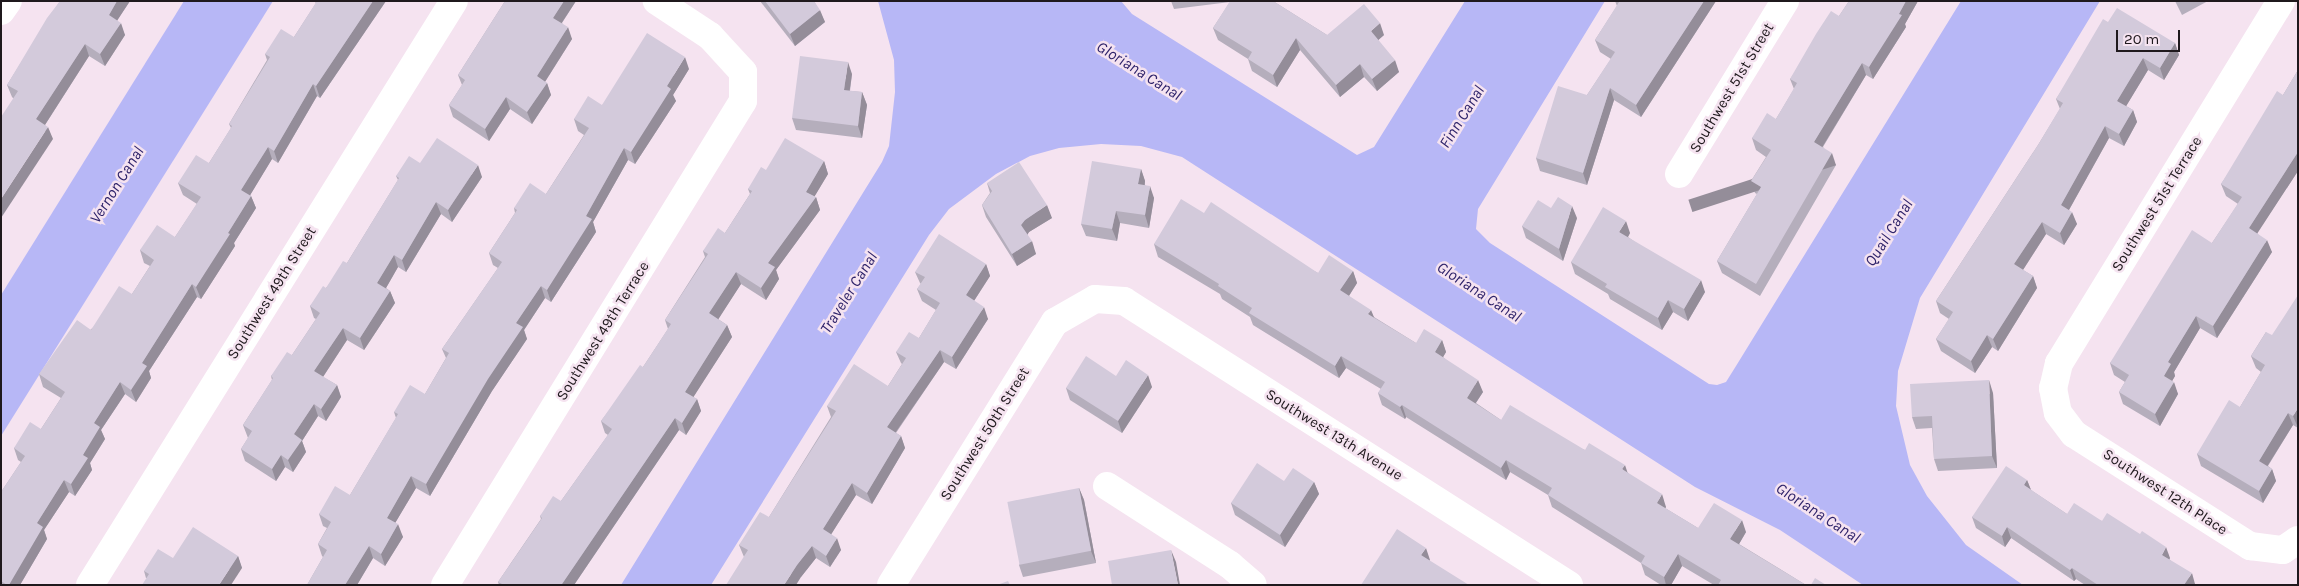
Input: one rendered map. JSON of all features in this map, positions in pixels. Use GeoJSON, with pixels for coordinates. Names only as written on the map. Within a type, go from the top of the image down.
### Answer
{"type":"FeatureCollection","features":[{"type":"Feature","properties":{"kind":"street"},"geometry":{"type":"LineString","coordinates":[[1,11],[8,1]]}},
{"type":"Feature","properties":{"kind":"street","name":"Southwest 49th Street"},"geometry":{"type":"LineString","coordinates":[[90,585],[454,1]]}},
{"type":"Feature","properties":{"kind":"street","name":"Southwest 49th Terrace"},"geometry":{"type":"LineString","coordinates":[[445,585],[743,101],[743,72],[710,36],[657,1]]}},
{"type":"Feature","properties":{"kind":"street","name":"Southwest 51st Street"},"geometry":{"type":"LineString","coordinates":[[1679,174],[1785,1]]}},
{"type":"Feature","properties":{"kind":"street","name":"Southwest 51st Terrace"},"geometry":{"type":"LineString","coordinates":[[2058,413],[2053,388],[2059,363],[2281,1]]}},
{"type":"Feature","properties":{"kind":"street","name":"Southwest 50th Street"},"geometry":{"type":"LineString","coordinates":[[892,585],[1055,322],[1095,299]]}},
{"type":"Feature","properties":{"kind":"street","name":"Southwest 13th Avenue"},"geometry":{"type":"LineString","coordinates":[[1095,299],[1124,302],[1569,585]]}},
{"type":"Feature","properties":{"kind":"street","name":"Southwest 12th Place"},"geometry":{"type":"LineString","coordinates":[[2058,413],[2074,434],[2250,546],[2290,545]]}},
{"type":"Feature","properties":{"kind":"street"},"geometry":{"type":"LineString","coordinates":[[1107,486],[1230,565],[1253,585]]}},
{"type":"Feature","properties":{"kind":"water","name":"Vernon Canal"},"geometry":{"type":"Polygon","coordinates":[[[184,1],[273,1],[1,436],[1,295],[184,1]]]}},
{"type":"Feature","properties":{"kind":"water"},"geometry":{"type":"Polygon","coordinates":[[[878,1],[1121,1],[1132,14],[1357,155],[1374,147],[1465,1],[1605,1],[1478,209],[1476,229],[1490,243],[1709,384],[1717,385],[1726,382],[1961,1],[2100,1],[1920,298],[1898,371],[1896,406],[1910,465],[1927,496],[1966,545],[2023,585],[1863,585],[1780,530],[1695,487],[1182,157],[1141,146],[1101,144],[1059,148],[1030,156],[996,174],[949,209],[929,235],[711,585],[621,585],[882,162],[889,146],[895,92],[894,60],[878,1]]]}},
{"type":"Feature","properties":{"kind":"building"},"geometry":{"type":"Polygon","coordinates":[[[60,1],[117,1],[109,15],[121,23],[100,54],[85,44],[36,119],[48,127],[1,199],[1,117],[18,91],[7,85],[47,18],[60,1]]]}},
{"type":"Feature","properties":{"kind":"building"},"geometry":{"type":"Polygon","coordinates":[[[317,1],[373,1],[316,86],[313,84],[274,151],[268,147],[241,190],[251,196],[228,233],[230,234],[196,287],[192,284],[142,363],[147,366],[131,390],[120,382],[94,423],[100,427],[83,455],[88,458],[71,484],[64,480],[37,523],[43,527],[9,585],[7,585],[1,581],[1,492],[25,456],[14,448],[30,422],[41,429],[65,392],[39,374],[77,320],[91,330],[119,286],[132,294],[154,260],[140,250],[157,225],[175,237],[201,197],[178,183],[196,155],[209,163],[232,126],[229,124],[270,57],[265,54],[281,29],[294,37],[317,1]]]}},
{"type":"Feature","properties":{"kind":"building"},"geometry":{"type":"Polygon","coordinates":[[[505,1],[564,1],[553,18],[568,27],[537,76],[547,83],[527,112],[506,97],[485,129],[449,105],[465,80],[458,75],[505,1]]]}},
{"type":"Feature","properties":{"kind":"building"},"geometry":{"type":"Polygon","coordinates":[[[765,1],[814,1],[820,10],[790,34],[765,1]]]}},
{"type":"Feature","properties":{"kind":"building"},"geometry":{"type":"Polygon","coordinates":[[[1230,1],[1273,1],[1327,35],[1364,4],[1380,23],[1371,31],[1395,60],[1372,79],[1360,64],[1336,85],[1296,38],[1273,75],[1248,59],[1252,52],[1213,28],[1230,1]]]}},
{"type":"Feature","properties":{"kind":"building"},"geometry":{"type":"Polygon","coordinates":[[[1618,1],[1704,1],[1636,105],[1610,88],[1583,173],[1536,158],[1558,86],[1587,95],[1615,52],[1595,40],[1618,1]]]}},
{"type":"Feature","properties":{"kind":"building"},"geometry":{"type":"Polygon","coordinates":[[[1849,1],[1906,1],[1899,14],[1902,15],[1869,67],[1862,63],[1814,142],[1832,153],[1756,284],[1717,261],[1761,187],[1751,181],[1771,150],[1752,138],[1767,113],[1776,119],[1797,83],[1790,79],[1831,11],[1839,16],[1849,1]]]}},
{"type":"Feature","properties":{"kind":"building"},"geometry":{"type":"Polygon","coordinates":[[[2117,8],[2175,43],[2160,68],[2143,58],[2117,101],[2133,110],[2119,134],[2105,126],[2061,205],[2072,212],[2060,233],[2042,222],[2014,264],[2033,276],[1993,339],[1987,335],[1971,361],[1936,339],[1953,312],[1936,301],[2038,145],[2063,103],[2056,99],[2103,19],[2108,22],[2117,8]]]}},
{"type":"Feature","properties":{"kind":"building"},"geometry":{"type":"Polygon","coordinates":[[[647,33],[685,57],[667,86],[671,89],[631,152],[624,148],[586,216],[592,219],[547,290],[541,286],[516,323],[523,327],[488,379],[426,484],[411,476],[387,518],[398,524],[381,554],[369,546],[345,585],[307,585],[327,550],[318,544],[331,522],[319,514],[335,486],[350,495],[398,414],[394,412],[410,385],[425,394],[449,353],[442,349],[502,262],[489,253],[517,210],[514,208],[530,183],[546,194],[589,128],[574,119],[588,96],[602,105],[647,33]]]}},
{"type":"Feature","properties":{"kind":"building"},"geometry":{"type":"Polygon","coordinates":[[[800,56],[848,62],[844,90],[862,92],[858,126],[792,118],[800,56]]]}},
{"type":"Feature","properties":{"kind":"building"},"geometry":{"type":"Polygon","coordinates":[[[2298,70],[2298,152],[2249,228],[2267,240],[2213,326],[2196,316],[2168,362],[2171,364],[2164,376],[2174,382],[2155,414],[2119,392],[2129,375],[2110,363],[2192,230],[2212,243],[2242,197],[2221,184],[2277,91],[2283,95],[2298,70]]]}},
{"type":"Feature","properties":{"kind":"building"},"geometry":{"type":"Polygon","coordinates":[[[437,138],[478,165],[448,210],[436,202],[402,260],[394,255],[377,283],[390,291],[360,338],[343,328],[314,371],[337,385],[321,409],[314,404],[294,434],[302,440],[288,460],[281,455],[272,469],[241,449],[252,431],[243,425],[287,352],[292,355],[320,313],[310,306],[323,286],[326,288],[343,261],[347,263],[399,178],[396,176],[409,156],[420,163],[437,138]]]}},
{"type":"Feature","properties":{"kind":"building"},"geometry":{"type":"Polygon","coordinates":[[[785,138],[824,161],[806,192],[816,197],[768,263],[775,267],[761,288],[736,272],[709,313],[727,325],[685,392],[697,399],[682,423],[675,418],[562,584],[564,585],[501,585],[498,582],[542,518],[540,516],[553,496],[561,501],[612,429],[601,421],[640,365],[643,367],[671,324],[665,320],[708,254],[703,251],[718,228],[725,233],[752,191],[748,189],[761,167],[766,170],[785,138]]]}},
{"type":"Feature","properties":{"kind":"building"},"geometry":{"type":"Polygon","coordinates":[[[1092,161],[1141,169],[1138,184],[1150,186],[1145,215],[1116,211],[1112,229],[1081,224],[1092,161]]]}},
{"type":"Feature","properties":{"kind":"building"},"geometry":{"type":"Polygon","coordinates":[[[1019,162],[1047,205],[1025,220],[1021,225],[1032,241],[1012,254],[982,205],[992,191],[987,183],[1019,162]]]}},
{"type":"Feature","properties":{"kind":"building"},"geometry":{"type":"Polygon","coordinates":[[[1558,197],[1572,206],[1559,249],[1522,226],[1538,200],[1551,208],[1558,197]]]}},
{"type":"Feature","properties":{"kind":"building"},"geometry":{"type":"Polygon","coordinates":[[[1181,199],[1204,213],[1211,202],[1318,273],[1329,255],[1353,271],[1340,290],[1371,310],[1368,314],[1416,343],[1424,329],[1442,340],[1435,352],[1478,380],[1467,398],[1501,420],[1510,405],[1585,450],[1589,443],[1625,465],[1622,469],[1662,494],[1657,503],[1698,528],[1714,503],[1742,520],[1730,539],[1806,585],[1718,585],[1721,580],[1678,554],[1664,577],[1641,563],[1645,556],[1548,495],[1552,488],[1506,460],[1501,468],[1402,405],[1400,407],[1378,393],[1385,382],[1341,356],[1335,366],[1249,313],[1252,308],[1218,286],[1219,284],[1154,244],[1181,199]]]}},
{"type":"Feature","properties":{"kind":"building"},"geometry":{"type":"Polygon","coordinates":[[[1603,207],[1626,221],[1619,232],[1701,280],[1684,309],[1668,300],[1658,318],[1605,287],[1607,284],[1571,262],[1603,207]]]}},
{"type":"Feature","properties":{"kind":"building"},"geometry":{"type":"Polygon","coordinates":[[[939,234],[986,264],[966,295],[984,307],[952,357],[940,350],[887,427],[901,436],[867,493],[852,483],[823,529],[837,538],[826,556],[812,546],[784,585],[726,585],[748,550],[739,545],[760,512],[769,517],[836,411],[827,406],[854,364],[888,386],[906,358],[896,352],[909,332],[919,338],[940,303],[917,289],[925,277],[915,272],[939,234]]]}},
{"type":"Feature","properties":{"kind":"building"},"geometry":{"type":"Polygon","coordinates":[[[2298,295],[2298,408],[2293,416],[2288,413],[2259,461],[2272,469],[2259,491],[2197,454],[2229,400],[2240,407],[2265,365],[2251,356],[2266,332],[2272,335],[2298,295]]]}},
{"type":"Feature","properties":{"kind":"building"},"geometry":{"type":"Polygon","coordinates":[[[1086,356],[1116,376],[1126,360],[1148,375],[1118,421],[1066,388],[1086,356]]]}},
{"type":"Feature","properties":{"kind":"building"},"geometry":{"type":"Polygon","coordinates":[[[1989,380],[1992,456],[1934,459],[1932,416],[1912,417],[1910,384],[1989,380]]]}},
{"type":"Feature","properties":{"kind":"building"},"geometry":{"type":"Polygon","coordinates":[[[1257,463],[1284,481],[1293,468],[1314,482],[1280,535],[1231,503],[1257,463]]]}},
{"type":"Feature","properties":{"kind":"building"},"geometry":{"type":"Polygon","coordinates":[[[2006,466],[2027,480],[2024,485],[2067,514],[2074,503],[2102,521],[2107,513],[2140,534],[2142,531],[2166,547],[2162,555],[2192,573],[2184,585],[2098,585],[2072,568],[2070,570],[2007,527],[2002,536],[1972,517],[2006,466]]]}},
{"type":"Feature","properties":{"kind":"building"},"geometry":{"type":"Polygon","coordinates":[[[1079,488],[1091,551],[1020,565],[1007,502],[1079,488]]]}},
{"type":"Feature","properties":{"kind":"building"},"geometry":{"type":"Polygon","coordinates":[[[193,527],[238,556],[219,585],[142,585],[149,574],[144,571],[158,549],[173,558],[193,527]]]}},
{"type":"Feature","properties":{"kind":"building"},"geometry":{"type":"Polygon","coordinates":[[[1397,529],[1426,548],[1421,555],[1469,585],[1361,585],[1397,529]]]}},
{"type":"Feature","properties":{"kind":"building"},"geometry":{"type":"Polygon","coordinates":[[[1171,550],[1178,585],[1112,585],[1108,561],[1171,550]]]}},
{"type":"Feature","properties":{"kind":"building"},"geometry":{"type":"Polygon","coordinates":[[[1815,578],[1826,585],[1811,585],[1815,578]]]}},
{"type":"Feature","properties":{"kind":"building"},"geometry":{"type":"Polygon","coordinates":[[[1008,581],[1010,585],[997,585],[1008,581]]]}},
{"type":"Feature","properties":{"kind":"water label","name":"Gloriana Canal"},"geometry":{"type":"Point","coordinates":[1139,71]}},
{"type":"Feature","properties":{"kind":"water label","name":"Finn Canal"},"geometry":{"type":"Point","coordinates":[1462,117]}},
{"type":"Feature","properties":{"kind":"water label","name":"Quail Canal"},"geometry":{"type":"Point","coordinates":[1889,233]}},
{"type":"Feature","properties":{"kind":"water label","name":"Gloriana Canal"},"geometry":{"type":"Point","coordinates":[1479,292]}},
{"type":"Feature","properties":{"kind":"water label","name":"Traveler Canal"},"geometry":{"type":"Point","coordinates":[849,293]}},
{"type":"Feature","properties":{"kind":"water label","name":"Gloriana Canal"},"geometry":{"type":"Point","coordinates":[1818,513]}}]}
